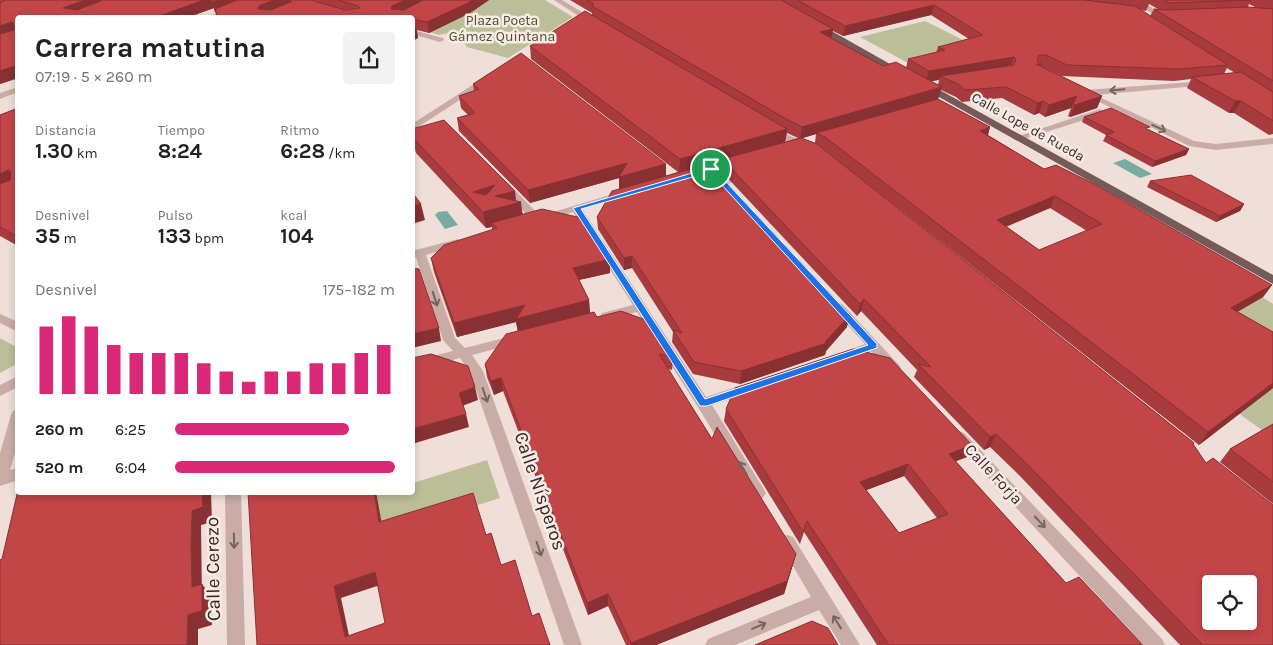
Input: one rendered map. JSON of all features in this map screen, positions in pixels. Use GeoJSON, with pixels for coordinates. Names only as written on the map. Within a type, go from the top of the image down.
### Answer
{"type":"FeatureCollection","features":[{"type":"Feature","properties":{"kind":"main road"},"geometry":{"type":"LineString","coordinates":[[808,21],[908,76]]}},
{"type":"Feature","properties":{"kind":"main road","name":"Calle Lope de Rueda"},"geometry":{"type":"LineString","coordinates":[[917,81],[1273,280]]}},
{"type":"Feature","properties":{"kind":"street"},"geometry":{"type":"LineString","coordinates":[[216,15],[255,0]]}},
{"type":"Feature","properties":{"kind":"street"},"geometry":{"type":"LineString","coordinates":[[557,0],[602,27]]}},
{"type":"Feature","properties":{"kind":"street"},"geometry":{"type":"LineString","coordinates":[[1135,0],[1163,17]]}},
{"type":"Feature","properties":{"kind":"street"},"geometry":{"type":"LineString","coordinates":[[1140,15],[1173,16]]}},
{"type":"Feature","properties":{"kind":"street"},"geometry":{"type":"LineString","coordinates":[[577,22],[585,17]]}},
{"type":"Feature","properties":{"kind":"street"},"geometry":{"type":"LineString","coordinates":[[415,33],[440,40]]}},
{"type":"Feature","properties":{"kind":"street"},"geometry":{"type":"LineString","coordinates":[[415,127],[438,117],[498,73]]}},
{"type":"Feature","properties":{"kind":"street"},"geometry":{"type":"LineString","coordinates":[[925,86],[943,82]]}},
{"type":"Feature","properties":{"kind":"street"},"geometry":{"type":"LineString","coordinates":[[1216,82],[1081,91],[1192,144],[1216,147],[1273,141]]}},
{"type":"Feature","properties":{"kind":"street"},"geometry":{"type":"LineString","coordinates":[[0,96],[15,90]]}},
{"type":"Feature","properties":{"kind":"street"},"geometry":{"type":"LineString","coordinates":[[940,104],[952,100]]}},
{"type":"Feature","properties":{"kind":"street"},"geometry":{"type":"LineString","coordinates":[[1018,138],[1115,107]]}},
{"type":"Feature","properties":{"kind":"street"},"geometry":{"type":"LineString","coordinates":[[764,126],[819,152]]}},
{"type":"Feature","properties":{"kind":"street"},"geometry":{"type":"LineString","coordinates":[[782,149],[818,138]]}},
{"type":"Feature","properties":{"kind":"street"},"geometry":{"type":"LineString","coordinates":[[686,176],[746,159]]}},
{"type":"Feature","properties":{"kind":"street"},"geometry":{"type":"LineString","coordinates":[[711,169],[721,181]]}},
{"type":"Feature","properties":{"kind":"street"},"geometry":{"type":"LineString","coordinates":[[496,177],[533,220],[632,192]]}},
{"type":"Feature","properties":{"kind":"street"},"geometry":{"type":"LineString","coordinates":[[576,208],[703,403],[766,506]]}},
{"type":"Feature","properties":{"kind":"street"},"geometry":{"type":"LineString","coordinates":[[416,254],[464,240]]}},
{"type":"Feature","properties":{"kind":"street","name":"Calle Nísperos"},"geometry":{"type":"LineString","coordinates":[[416,254],[448,340],[463,353],[476,371],[573,645]]}},
{"type":"Feature","properties":{"kind":"street"},"geometry":{"type":"LineString","coordinates":[[828,296],[908,382]]}},
{"type":"Feature","properties":{"kind":"street"},"geometry":{"type":"LineString","coordinates":[[593,319],[640,307]]}},
{"type":"Feature","properties":{"kind":"street"},"geometry":{"type":"LineString","coordinates":[[0,318],[15,326]]}},
{"type":"Feature","properties":{"kind":"street"},"geometry":{"type":"LineString","coordinates":[[415,365],[528,336]]}},
{"type":"Feature","properties":{"kind":"street"},"geometry":{"type":"LineString","coordinates":[[827,362],[874,346]]}},
{"type":"Feature","properties":{"kind":"street"},"geometry":{"type":"LineString","coordinates":[[0,391],[15,383]]}},
{"type":"Feature","properties":{"kind":"street"},"geometry":{"type":"LineString","coordinates":[[703,403],[760,384]]}},
{"type":"Feature","properties":{"kind":"street","name":"Calle Forja"},"geometry":{"type":"LineString","coordinates":[[948,425],[1156,645]]}},
{"type":"Feature","properties":{"kind":"street"},"geometry":{"type":"LineString","coordinates":[[0,479],[15,426]]}},
{"type":"Feature","properties":{"kind":"street"},"geometry":{"type":"LineString","coordinates":[[0,479],[15,475]]}},
{"type":"Feature","properties":{"kind":"street","name":"Calle Cerezo"},"geometry":{"type":"LineString","coordinates":[[233,495],[236,645]]}},
{"type":"Feature","properties":{"kind":"street"},"geometry":{"type":"LineString","coordinates":[[781,531],[852,645]]}},
{"type":"Feature","properties":{"kind":"street"},"geometry":{"type":"LineString","coordinates":[[714,645],[823,600]]}},
{"type":"Feature","properties":{"kind":"green space","name":"Plaza Poeta Gámez Quintana"},"geometry":{"type":"Polygon","coordinates":[[[488,0],[545,0],[573,17],[508,58],[467,47],[456,32],[438,35],[430,32],[488,0]]]}},
{"type":"Feature","properties":{"kind":"green space"},"geometry":{"type":"Polygon","coordinates":[[[925,21],[977,47],[910,64],[860,37],[925,21]]]}},
{"type":"Feature","properties":{"kind":"green space"},"geometry":{"type":"Polygon","coordinates":[[[1262,297],[1273,304],[1273,438],[1195,382],[1236,313],[1262,297]]]}},
{"type":"Feature","properties":{"kind":"green space"},"geometry":{"type":"Polygon","coordinates":[[[0,338],[15,346],[15,365],[0,373],[0,338]]]}},
{"type":"Feature","properties":{"kind":"green space"},"geometry":{"type":"Polygon","coordinates":[[[487,460],[500,498],[384,535],[376,495],[415,495],[415,482],[487,460]]]}},
{"type":"Feature","properties":{"kind":"water"},"geometry":{"type":"Polygon","coordinates":[[[1125,159],[1152,174],[1140,178],[1113,163],[1125,159]]]}},
{"type":"Feature","properties":{"kind":"water"},"geometry":{"type":"Polygon","coordinates":[[[447,211],[458,225],[445,229],[435,215],[438,212],[447,211]]]}},
{"type":"Feature","properties":{"kind":"building"},"geometry":{"type":"Polygon","coordinates":[[[85,0],[63,8],[77,10],[103,0],[204,0],[162,15],[15,15],[15,66],[0,71],[0,34],[14,30],[12,22],[0,26],[0,3],[4,1],[85,0]]]}},
{"type":"Feature","properties":{"kind":"building"},"geometry":{"type":"Polygon","coordinates":[[[237,0],[274,0],[259,6],[258,9],[271,10],[295,0],[311,0],[345,10],[360,8],[338,0],[405,0],[392,6],[391,9],[404,10],[423,0],[473,0],[427,22],[415,20],[415,15],[217,15],[215,9],[237,0]]]}},
{"type":"Feature","properties":{"kind":"building"},"geometry":{"type":"Polygon","coordinates":[[[587,0],[781,0],[833,29],[820,32],[883,66],[896,62],[942,87],[802,127],[592,6],[594,4],[587,0]]]}},
{"type":"Feature","properties":{"kind":"building"},"geometry":{"type":"Polygon","coordinates":[[[797,0],[1084,0],[1135,6],[1228,65],[1180,69],[1067,65],[1046,55],[1039,55],[1037,61],[1042,64],[1036,64],[1102,96],[1075,105],[1073,104],[1077,96],[1049,105],[1043,101],[1038,103],[1006,87],[965,90],[960,85],[940,76],[1014,65],[1016,59],[1014,57],[929,71],[908,59],[945,50],[938,47],[983,35],[934,5],[845,26],[797,0]]]}},
{"type":"Feature","properties":{"kind":"building"},"geometry":{"type":"Polygon","coordinates":[[[1164,0],[1251,0],[1169,3],[1164,0]]]}},
{"type":"Feature","properties":{"kind":"building"},"geometry":{"type":"Polygon","coordinates":[[[1248,7],[1273,9],[1273,81],[1154,9],[1168,10],[1248,7]]]}},
{"type":"Feature","properties":{"kind":"building"},"geometry":{"type":"Polygon","coordinates":[[[585,11],[787,129],[680,159],[530,46],[585,11]]]}},
{"type":"Feature","properties":{"kind":"building"},"geometry":{"type":"Polygon","coordinates":[[[521,53],[666,164],[619,177],[627,163],[528,190],[457,118],[475,113],[459,96],[479,89],[473,84],[521,53]]]}},
{"type":"Feature","properties":{"kind":"building"},"geometry":{"type":"Polygon","coordinates":[[[1241,72],[1273,92],[1273,121],[1241,101],[1235,101],[1192,77],[1241,72]]]}},
{"type":"Feature","properties":{"kind":"building"},"geometry":{"type":"Polygon","coordinates":[[[938,99],[990,127],[980,131],[1044,169],[1056,165],[1094,184],[1272,285],[1231,308],[1273,332],[1273,383],[1208,432],[825,137],[816,133],[938,99]],[[1055,196],[997,220],[1039,250],[1102,224],[1055,196]]]}},
{"type":"Feature","properties":{"kind":"building"},"geometry":{"type":"Polygon","coordinates":[[[1111,108],[1150,127],[1145,128],[1189,149],[1155,161],[1106,135],[1114,132],[1084,117],[1111,108]]]}},
{"type":"Feature","properties":{"kind":"building"},"geometry":{"type":"Polygon","coordinates":[[[15,109],[15,235],[0,227],[0,184],[10,180],[11,172],[8,170],[0,174],[0,115],[15,109]]]}},
{"type":"Feature","properties":{"kind":"building"},"geometry":{"type":"Polygon","coordinates":[[[444,120],[515,191],[495,196],[521,202],[483,212],[415,140],[415,128],[444,120]],[[495,185],[473,192],[486,195],[495,185]]]}},
{"type":"Feature","properties":{"kind":"building"},"geometry":{"type":"Polygon","coordinates":[[[801,138],[817,144],[1194,443],[1206,463],[1213,458],[1273,505],[1273,645],[1203,645],[1027,464],[996,434],[990,437],[918,364],[931,367],[864,299],[860,304],[722,159],[801,138]]]}},
{"type":"Feature","properties":{"kind":"building"},"geometry":{"type":"Polygon","coordinates":[[[709,164],[850,315],[825,342],[827,343],[741,371],[694,362],[673,330],[682,333],[632,256],[624,258],[597,217],[612,191],[709,164]]]}},
{"type":"Feature","properties":{"kind":"building"},"geometry":{"type":"Polygon","coordinates":[[[1191,175],[1244,204],[1220,216],[1150,181],[1191,175]]]}},
{"type":"Feature","properties":{"kind":"building"},"geometry":{"type":"Polygon","coordinates":[[[415,196],[421,204],[415,205],[415,196]]]}},
{"type":"Feature","properties":{"kind":"building"},"geometry":{"type":"Polygon","coordinates":[[[542,209],[582,218],[610,259],[573,268],[589,300],[516,319],[525,305],[454,323],[431,258],[444,245],[497,228],[491,223],[542,209]]]}},
{"type":"Feature","properties":{"kind":"building"},"geometry":{"type":"Polygon","coordinates":[[[415,268],[419,269],[439,328],[415,333],[415,268]]]}},
{"type":"Feature","properties":{"kind":"building"},"geometry":{"type":"Polygon","coordinates":[[[621,311],[649,321],[673,357],[659,354],[712,439],[717,427],[796,554],[787,581],[631,643],[608,594],[587,603],[501,378],[491,381],[485,364],[506,334],[594,312],[597,317],[621,311]]]}},
{"type":"Feature","properties":{"kind":"building"},"geometry":{"type":"Polygon","coordinates":[[[853,349],[890,358],[972,445],[949,454],[1066,583],[1079,577],[1143,645],[889,645],[807,521],[803,532],[726,409],[735,388],[853,349]],[[908,464],[860,482],[899,533],[948,514],[908,464]]]}},
{"type":"Feature","properties":{"kind":"building"},"geometry":{"type":"Polygon","coordinates":[[[431,354],[468,366],[475,387],[459,393],[466,414],[415,428],[415,357],[431,354]]]}},
{"type":"Feature","properties":{"kind":"building"},"geometry":{"type":"Polygon","coordinates":[[[1273,424],[1273,482],[1230,449],[1273,424]]]}},
{"type":"Feature","properties":{"kind":"building"},"geometry":{"type":"Polygon","coordinates":[[[473,493],[486,535],[491,533],[501,565],[515,560],[532,616],[539,613],[550,645],[257,645],[248,495],[374,495],[379,522],[473,493]],[[375,572],[334,586],[345,637],[385,623],[375,572]]]}},
{"type":"Feature","properties":{"kind":"building"},"geometry":{"type":"Polygon","coordinates":[[[17,495],[202,495],[203,507],[192,511],[191,547],[192,587],[202,584],[202,611],[188,615],[187,645],[0,645],[0,560],[2,559],[17,495]]]}},
{"type":"Feature","properties":{"kind":"building"},"geometry":{"type":"Polygon","coordinates":[[[812,621],[828,628],[838,645],[755,645],[812,621]]]}},
{"type":"Feature","properties":{"kind":"route"},"geometry":{"type":"LineString","coordinates":[[711,169],[874,346],[703,403],[576,208],[711,169]]}}]}
